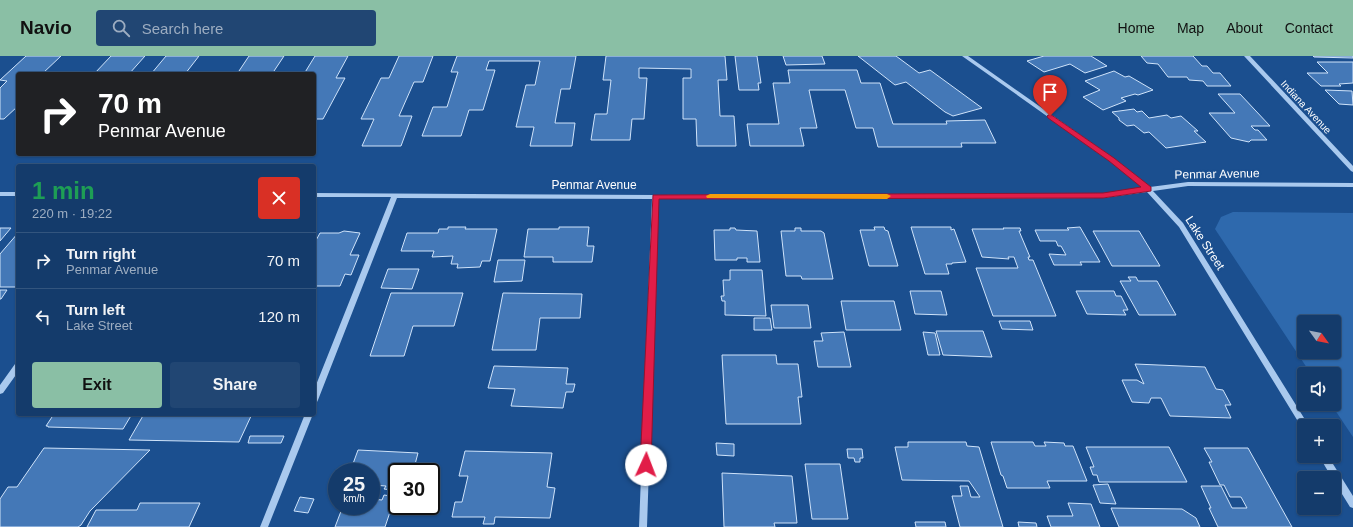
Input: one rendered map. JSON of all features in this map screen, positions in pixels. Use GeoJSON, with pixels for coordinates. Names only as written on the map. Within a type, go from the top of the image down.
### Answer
{"type":"FeatureCollection","features":[{"type":"Feature","properties":{"kind":"street","name":"Lake Street"},"geometry":{"type":"LineString","coordinates":[[964,56],[1112,159],[1148,189],[1181,225],[1301,419]]}},
{"type":"Feature","properties":{"kind":"street","name":"Indiana Avenue"},"geometry":{"type":"LineString","coordinates":[[1247,56],[1353,170]]}},
{"type":"Feature","properties":{"kind":"street","name":"Penmar Avenue"},"geometry":{"type":"LineString","coordinates":[[316,195],[656,197],[1103,196],[1188,184],[1353,185]]}},
{"type":"Feature","properties":{"kind":"street"},"geometry":{"type":"LineString","coordinates":[[0,194],[16,194]]}},
{"type":"Feature","properties":{"kind":"street"},"geometry":{"type":"LineString","coordinates":[[316,395],[396,195]]}},
{"type":"Feature","properties":{"kind":"street"},"geometry":{"type":"LineString","coordinates":[[643,527],[656,197]]}},
{"type":"Feature","properties":{"kind":"street"},"geometry":{"type":"LineString","coordinates":[[0,390],[16,369]]}},
{"type":"Feature","properties":{"kind":"street"},"geometry":{"type":"LineString","coordinates":[[264,527],[308,416]]}},
{"type":"Feature","properties":{"kind":"street"},"geometry":{"type":"LineString","coordinates":[[1327,463],[1353,504]]}},
{"type":"Feature","properties":{"kind":"shaded area"},"geometry":{"type":"Polygon","coordinates":[[[1233,212],[1353,213],[1353,437],[1336,411],[1341,411],[1341,367],[1306,367],[1301,359],[1341,359],[1341,315],[1297,315],[1297,353],[1215,229],[1221,217],[1233,212]]]}},
{"type":"Feature","properties":{"kind":"building"},"geometry":{"type":"Polygon","coordinates":[[[26,56],[61,56],[44,72],[16,72],[16,108],[4,119],[0,119],[0,88],[7,81],[0,80],[26,56]]]}},
{"type":"Feature","properties":{"kind":"building"},"geometry":{"type":"Polygon","coordinates":[[[111,56],[145,56],[131,72],[96,72],[111,56]]]}},
{"type":"Feature","properties":{"kind":"building"},"geometry":{"type":"Polygon","coordinates":[[[166,56],[199,56],[187,72],[153,72],[166,56]]]}},
{"type":"Feature","properties":{"kind":"building"},"geometry":{"type":"Polygon","coordinates":[[[249,56],[284,56],[273,72],[238,72],[249,56]]]}},
{"type":"Feature","properties":{"kind":"building"},"geometry":{"type":"Polygon","coordinates":[[[315,56],[348,56],[336,78],[345,78],[323,119],[316,119],[316,72],[305,72],[315,56]]]}},
{"type":"Feature","properties":{"kind":"building"},"geometry":{"type":"Polygon","coordinates":[[[399,56],[433,56],[423,82],[414,82],[399,116],[412,116],[401,146],[362,146],[374,119],[361,119],[381,78],[389,78],[399,56]]]}},
{"type":"Feature","properties":{"kind":"building"},"geometry":{"type":"Polygon","coordinates":[[[457,56],[576,56],[570,89],[561,89],[555,123],[575,123],[572,146],[530,146],[534,127],[516,127],[526,85],[535,85],[540,61],[489,61],[486,70],[495,70],[483,110],[469,110],[461,136],[422,136],[433,107],[447,107],[458,72],[451,72],[457,56]]]}},
{"type":"Feature","properties":{"kind":"building"},"geometry":{"type":"Polygon","coordinates":[[[606,56],[725,56],[727,80],[718,80],[720,116],[734,116],[736,146],[697,146],[696,119],[683,119],[683,78],[691,78],[691,69],[639,68],[639,78],[647,78],[644,119],[632,119],[630,140],[591,140],[595,114],[607,114],[611,80],[603,80],[606,56]]]}},
{"type":"Feature","properties":{"kind":"building"},"geometry":{"type":"Polygon","coordinates":[[[735,56],[757,56],[761,83],[758,83],[759,90],[739,90],[735,56]]]}},
{"type":"Feature","properties":{"kind":"building"},"geometry":{"type":"Polygon","coordinates":[[[783,56],[822,56],[825,64],[786,65],[783,56]]]}},
{"type":"Feature","properties":{"kind":"building"},"geometry":{"type":"Polygon","coordinates":[[[858,56],[896,56],[919,73],[930,70],[982,108],[953,116],[945,112],[906,82],[895,85],[858,56]]]}},
{"type":"Feature","properties":{"kind":"building"},"geometry":{"type":"Polygon","coordinates":[[[1044,56],[1091,56],[1107,66],[1085,73],[1070,64],[1044,72],[1027,61],[1044,56]]]}},
{"type":"Feature","properties":{"kind":"building"},"geometry":{"type":"Polygon","coordinates":[[[1141,56],[1193,56],[1202,66],[1207,66],[1213,73],[1220,73],[1231,86],[1207,86],[1203,81],[1189,80],[1187,77],[1168,77],[1158,64],[1147,63],[1141,56]]]}},
{"type":"Feature","properties":{"kind":"building"},"geometry":{"type":"Polygon","coordinates":[[[1313,56],[1353,56],[1353,58],[1314,57],[1313,56]]]}},
{"type":"Feature","properties":{"kind":"building"},"geometry":{"type":"Polygon","coordinates":[[[1317,62],[1353,62],[1353,83],[1339,84],[1341,86],[1321,86],[1307,73],[1328,73],[1317,62]]]}},
{"type":"Feature","properties":{"kind":"building"},"geometry":{"type":"Polygon","coordinates":[[[788,70],[857,70],[861,83],[880,83],[893,124],[947,124],[946,121],[985,120],[996,143],[961,143],[962,147],[878,147],[873,128],[856,128],[845,90],[809,90],[817,128],[800,128],[804,146],[750,146],[747,124],[779,124],[773,83],[790,83],[788,70]]]}},
{"type":"Feature","properties":{"kind":"building"},"geometry":{"type":"Polygon","coordinates":[[[1114,71],[1125,77],[1129,76],[1153,90],[1138,95],[1135,94],[1121,98],[1126,101],[1103,110],[1083,97],[1100,90],[1085,81],[1114,71]]]}},
{"type":"Feature","properties":{"kind":"building"},"geometry":{"type":"Polygon","coordinates":[[[1325,90],[1352,91],[1353,105],[1339,104],[1325,90]]]}},
{"type":"Feature","properties":{"kind":"building"},"geometry":{"type":"Polygon","coordinates":[[[1218,94],[1240,94],[1270,126],[1251,126],[1255,130],[1258,130],[1267,140],[1251,140],[1249,142],[1231,138],[1209,113],[1235,113],[1218,94]]]}},
{"type":"Feature","properties":{"kind":"building"},"geometry":{"type":"Polygon","coordinates":[[[1134,109],[1137,112],[1142,111],[1149,118],[1167,115],[1171,118],[1181,116],[1198,131],[1194,131],[1206,142],[1166,148],[1149,132],[1144,133],[1134,125],[1127,126],[1112,112],[1134,109]]]}},
{"type":"Feature","properties":{"kind":"building"},"geometry":{"type":"Polygon","coordinates":[[[448,227],[466,227],[465,229],[497,229],[490,261],[482,261],[480,267],[457,268],[458,264],[451,264],[453,256],[432,257],[434,251],[401,251],[407,233],[438,233],[439,229],[448,229],[448,227]]]}},
{"type":"Feature","properties":{"kind":"building"},"geometry":{"type":"Polygon","coordinates":[[[559,227],[589,227],[587,246],[594,246],[592,262],[553,262],[553,257],[524,257],[528,229],[559,229],[559,227]]]}},
{"type":"Feature","properties":{"kind":"building"},"geometry":{"type":"Polygon","coordinates":[[[874,227],[884,227],[885,230],[888,231],[898,266],[869,266],[860,230],[875,230],[874,227]]]}},
{"type":"Feature","properties":{"kind":"building"},"geometry":{"type":"Polygon","coordinates":[[[911,227],[951,227],[951,230],[954,229],[966,262],[946,264],[949,274],[925,274],[911,227]]]}},
{"type":"Feature","properties":{"kind":"building"},"geometry":{"type":"Polygon","coordinates":[[[1080,227],[1100,262],[1080,262],[1082,265],[1054,265],[1049,254],[1066,255],[1061,246],[1058,246],[1056,241],[1040,241],[1035,230],[1069,230],[1067,228],[1080,227]]]}},
{"type":"Feature","properties":{"kind":"building"},"geometry":{"type":"Polygon","coordinates":[[[0,228],[11,228],[0,241],[0,228]]]}},
{"type":"Feature","properties":{"kind":"building"},"geometry":{"type":"Polygon","coordinates":[[[730,228],[735,228],[736,230],[757,231],[760,262],[747,262],[747,258],[737,258],[737,260],[715,260],[714,230],[730,230],[730,228]]]}},
{"type":"Feature","properties":{"kind":"building"},"geometry":{"type":"Polygon","coordinates":[[[795,228],[801,228],[801,231],[821,231],[824,233],[833,279],[802,279],[801,276],[786,276],[781,231],[795,231],[795,228]]]}},
{"type":"Feature","properties":{"kind":"building"},"geometry":{"type":"Polygon","coordinates":[[[1003,228],[1020,228],[1021,231],[1019,231],[1030,257],[1028,257],[1029,260],[1033,260],[1056,316],[993,316],[976,268],[1018,268],[1014,257],[1008,257],[1009,259],[982,257],[972,229],[1004,229],[1003,228]]]}},
{"type":"Feature","properties":{"kind":"building"},"geometry":{"type":"Polygon","coordinates":[[[344,231],[360,233],[350,255],[359,255],[351,275],[345,274],[340,286],[316,286],[316,240],[320,233],[339,233],[344,231]]]}},
{"type":"Feature","properties":{"kind":"building"},"geometry":{"type":"Polygon","coordinates":[[[1093,231],[1139,231],[1160,266],[1112,266],[1093,231]]]}},
{"type":"Feature","properties":{"kind":"building"},"geometry":{"type":"Polygon","coordinates":[[[16,235],[16,287],[0,287],[0,254],[16,235]]]}},
{"type":"Feature","properties":{"kind":"building"},"geometry":{"type":"Polygon","coordinates":[[[498,260],[525,260],[522,281],[494,282],[498,260]]]}},
{"type":"Feature","properties":{"kind":"building"},"geometry":{"type":"Polygon","coordinates":[[[388,269],[419,269],[412,289],[381,288],[388,269]]]}},
{"type":"Feature","properties":{"kind":"building"},"geometry":{"type":"Polygon","coordinates":[[[730,270],[762,270],[766,316],[725,315],[725,301],[722,301],[721,296],[724,296],[723,280],[730,280],[730,270]]]}},
{"type":"Feature","properties":{"kind":"building"},"geometry":{"type":"Polygon","coordinates":[[[1128,277],[1136,277],[1138,281],[1157,281],[1176,315],[1139,315],[1120,281],[1131,281],[1128,277]]]}},
{"type":"Feature","properties":{"kind":"building"},"geometry":{"type":"Polygon","coordinates":[[[0,290],[7,290],[1,299],[0,299],[0,290]]]}},
{"type":"Feature","properties":{"kind":"building"},"geometry":{"type":"Polygon","coordinates":[[[910,291],[941,291],[947,315],[915,314],[910,291]]]}},
{"type":"Feature","properties":{"kind":"building"},"geometry":{"type":"Polygon","coordinates":[[[1076,291],[1114,291],[1116,296],[1121,296],[1128,310],[1123,310],[1126,315],[1087,314],[1076,291]]]}},
{"type":"Feature","properties":{"kind":"building"},"geometry":{"type":"Polygon","coordinates":[[[391,293],[463,293],[454,326],[413,326],[404,356],[370,356],[391,293]]]}},
{"type":"Feature","properties":{"kind":"building"},"geometry":{"type":"Polygon","coordinates":[[[503,293],[582,294],[580,318],[540,318],[536,350],[492,350],[503,293]]]}},
{"type":"Feature","properties":{"kind":"building"},"geometry":{"type":"Polygon","coordinates":[[[841,301],[894,301],[901,330],[846,330],[841,301]]]}},
{"type":"Feature","properties":{"kind":"building"},"geometry":{"type":"Polygon","coordinates":[[[771,305],[808,305],[811,328],[774,328],[771,305]]]}},
{"type":"Feature","properties":{"kind":"building"},"geometry":{"type":"Polygon","coordinates":[[[754,318],[770,318],[772,330],[754,330],[754,318]]]}},
{"type":"Feature","properties":{"kind":"building"},"geometry":{"type":"Polygon","coordinates":[[[999,321],[1030,321],[1033,330],[1002,329],[999,321]]]}},
{"type":"Feature","properties":{"kind":"building"},"geometry":{"type":"Polygon","coordinates":[[[936,331],[983,331],[992,357],[943,355],[936,331]]]}},
{"type":"Feature","properties":{"kind":"building"},"geometry":{"type":"Polygon","coordinates":[[[844,332],[851,367],[818,367],[814,341],[823,341],[821,333],[844,332]]]}},
{"type":"Feature","properties":{"kind":"building"},"geometry":{"type":"Polygon","coordinates":[[[923,332],[935,333],[940,355],[928,355],[923,332]]]}},
{"type":"Feature","properties":{"kind":"building"},"geometry":{"type":"Polygon","coordinates":[[[722,355],[776,355],[777,364],[798,364],[802,397],[798,397],[801,424],[726,424],[722,355]]]}},
{"type":"Feature","properties":{"kind":"building"},"geometry":{"type":"Polygon","coordinates":[[[1135,364],[1205,367],[1216,389],[1223,390],[1231,405],[1225,405],[1231,418],[1170,416],[1161,398],[1151,398],[1149,403],[1132,402],[1122,380],[1137,380],[1144,384],[1135,364]]]}},
{"type":"Feature","properties":{"kind":"building"},"geometry":{"type":"Polygon","coordinates":[[[494,366],[568,368],[566,384],[575,384],[573,392],[566,392],[563,408],[511,406],[515,389],[488,388],[494,366]]]}},
{"type":"Feature","properties":{"kind":"building"},"geometry":{"type":"Polygon","coordinates":[[[53,416],[131,416],[123,429],[46,426],[53,416]]]}},
{"type":"Feature","properties":{"kind":"building"},"geometry":{"type":"Polygon","coordinates":[[[143,416],[251,416],[239,442],[129,440],[143,416]]]}},
{"type":"Feature","properties":{"kind":"building"},"geometry":{"type":"Polygon","coordinates":[[[250,436],[284,436],[281,443],[248,443],[250,436]]]}},
{"type":"Feature","properties":{"kind":"building"},"geometry":{"type":"Polygon","coordinates":[[[908,442],[966,442],[967,446],[979,447],[1003,527],[960,527],[952,496],[962,496],[960,486],[968,486],[971,497],[980,497],[969,481],[902,480],[895,447],[908,447],[908,442]]]}},
{"type":"Feature","properties":{"kind":"building"},"geometry":{"type":"Polygon","coordinates":[[[991,442],[1033,442],[1035,446],[1046,446],[1044,442],[1064,443],[1065,446],[1073,446],[1087,481],[1047,481],[1050,488],[1007,488],[1003,476],[1001,475],[991,442]]]}},
{"type":"Feature","properties":{"kind":"building"},"geometry":{"type":"Polygon","coordinates":[[[716,443],[734,444],[734,456],[717,455],[716,443]]]}},
{"type":"Feature","properties":{"kind":"building"},"geometry":{"type":"Polygon","coordinates":[[[1086,447],[1169,447],[1187,482],[1099,482],[1097,475],[1093,475],[1090,467],[1094,467],[1086,447]]]}},
{"type":"Feature","properties":{"kind":"building"},"geometry":{"type":"Polygon","coordinates":[[[44,448],[150,450],[90,511],[78,527],[0,527],[0,499],[8,487],[17,487],[44,448]]]}},
{"type":"Feature","properties":{"kind":"building"},"geometry":{"type":"Polygon","coordinates":[[[1204,448],[1248,448],[1292,527],[1218,527],[1201,486],[1221,486],[1232,508],[1247,508],[1241,497],[1230,497],[1224,485],[1220,485],[1209,462],[1212,462],[1204,448]]]}},
{"type":"Feature","properties":{"kind":"building"},"geometry":{"type":"Polygon","coordinates":[[[847,449],[862,449],[863,458],[860,458],[860,462],[855,462],[854,458],[848,458],[847,449]]]}},
{"type":"Feature","properties":{"kind":"building"},"geometry":{"type":"Polygon","coordinates":[[[358,450],[418,453],[415,463],[388,463],[388,490],[384,489],[386,486],[380,486],[380,463],[353,463],[358,450]]]}},
{"type":"Feature","properties":{"kind":"building"},"geometry":{"type":"Polygon","coordinates":[[[465,451],[552,453],[547,487],[555,488],[550,518],[495,517],[494,524],[483,524],[485,517],[452,517],[455,502],[462,502],[468,476],[459,476],[465,451]]]}},
{"type":"Feature","properties":{"kind":"building"},"geometry":{"type":"Polygon","coordinates":[[[805,464],[840,464],[848,519],[812,519],[805,464]]]}},
{"type":"Feature","properties":{"kind":"building"},"geometry":{"type":"Polygon","coordinates":[[[722,473],[792,476],[797,523],[774,523],[775,527],[724,527],[722,473]]]}},
{"type":"Feature","properties":{"kind":"building"},"geometry":{"type":"Polygon","coordinates":[[[1108,484],[1116,504],[1100,503],[1093,485],[1108,484]]]}},
{"type":"Feature","properties":{"kind":"building"},"geometry":{"type":"Polygon","coordinates":[[[384,495],[388,496],[389,515],[385,527],[335,527],[340,515],[380,515],[380,500],[382,500],[384,495]]]}},
{"type":"Feature","properties":{"kind":"building"},"geometry":{"type":"Polygon","coordinates":[[[300,497],[314,499],[308,513],[294,511],[300,497]]]}},
{"type":"Feature","properties":{"kind":"building"},"geometry":{"type":"Polygon","coordinates":[[[140,503],[200,503],[189,527],[87,527],[96,510],[137,510],[140,503]]]}},
{"type":"Feature","properties":{"kind":"building"},"geometry":{"type":"Polygon","coordinates":[[[1068,503],[1091,504],[1100,527],[1051,527],[1047,516],[1073,516],[1068,503]]]}},
{"type":"Feature","properties":{"kind":"building"},"geometry":{"type":"Polygon","coordinates":[[[1111,508],[1182,509],[1196,518],[1200,527],[1119,527],[1111,508]]]}},
{"type":"Feature","properties":{"kind":"building"},"geometry":{"type":"Polygon","coordinates":[[[915,522],[945,522],[946,527],[916,527],[915,522]]]}},
{"type":"Feature","properties":{"kind":"building"},"geometry":{"type":"Polygon","coordinates":[[[1018,522],[1036,523],[1037,527],[1019,527],[1018,522]]]}},
{"type":"Feature","properties":{"kind":"slow traffic"},"geometry":{"type":"LineString","coordinates":[[710,196],[887,196]]}},
{"type":"Feature","properties":{"kind":"route"},"geometry":{"type":"LineString","coordinates":[[646,465],[656,197],[1103,196],[1148,189],[1112,159],[1050,116]]}}]}
